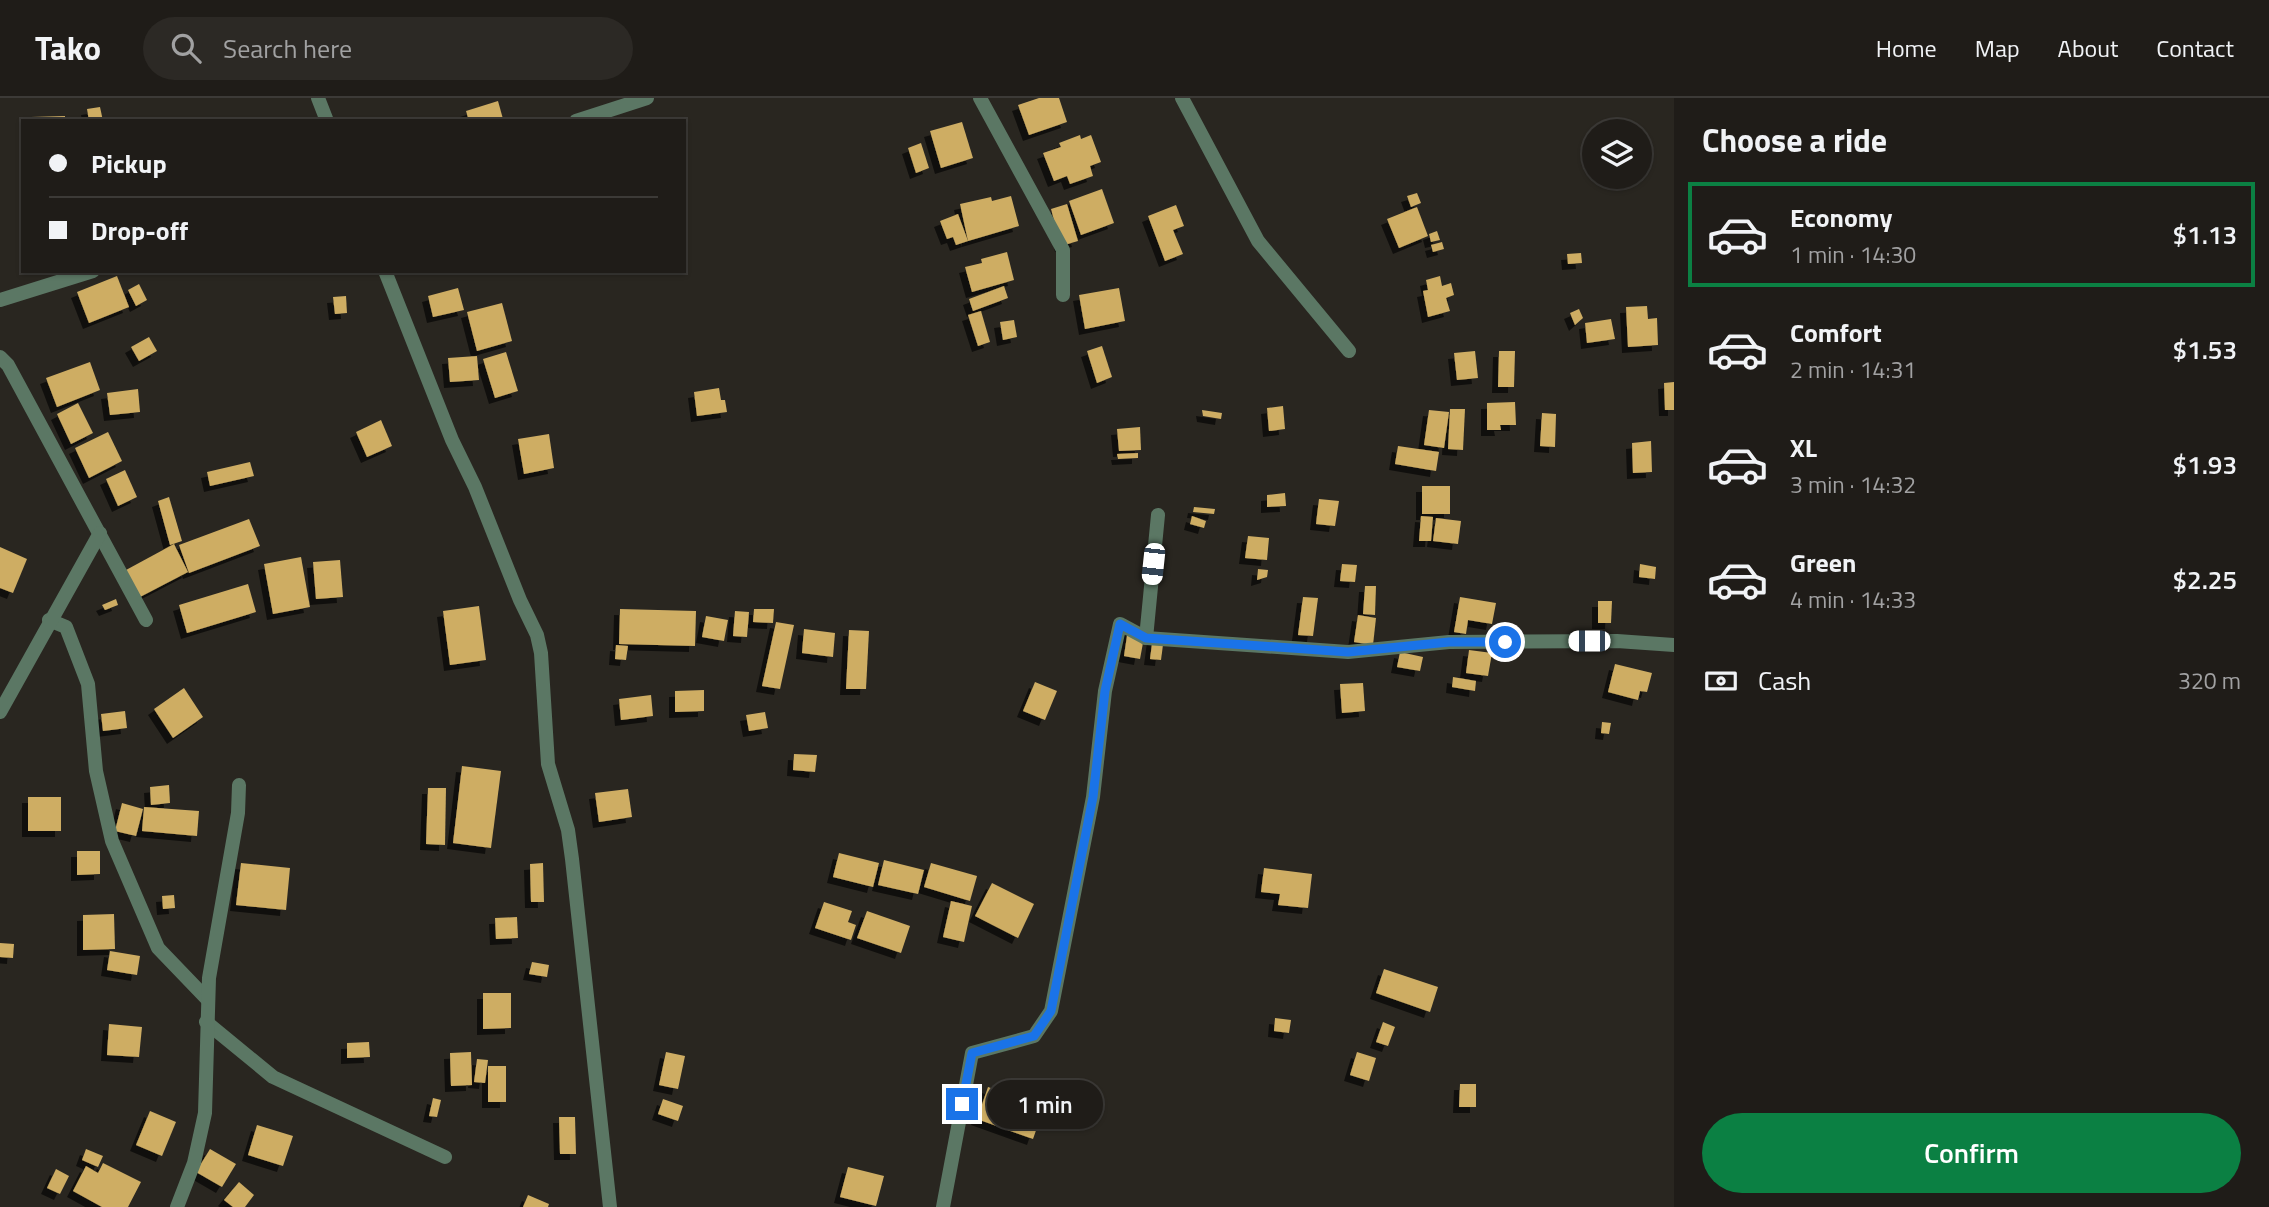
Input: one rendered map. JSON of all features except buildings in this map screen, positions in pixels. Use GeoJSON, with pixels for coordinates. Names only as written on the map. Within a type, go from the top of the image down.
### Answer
{"type":"FeatureCollection","features":[{"type":"Feature","properties":{"kind":"street"},"geometry":{"type":"LineString","coordinates":[[318,98],[326,119]]}},
{"type":"Feature","properties":{"kind":"street"},"geometry":{"type":"LineString","coordinates":[[582,119],[646,98]]}},
{"type":"Feature","properties":{"kind":"street"},"geometry":{"type":"LineString","coordinates":[[980,98],[1063,250],[1062,295]]}},
{"type":"Feature","properties":{"kind":"street"},"geometry":{"type":"LineString","coordinates":[[1182,98],[1258,241],[1349,351]]}},
{"type":"Feature","properties":{"kind":"street"},"geometry":{"type":"LineString","coordinates":[[0,300],[87,273]]}},
{"type":"Feature","properties":{"kind":"street"},"geometry":{"type":"LineString","coordinates":[[386,273],[452,440],[475,487],[520,600],[537,635],[541,653],[548,764],[568,830],[572,859],[610,1207]]}},
{"type":"Feature","properties":{"kind":"street"},"geometry":{"type":"LineString","coordinates":[[0,357],[8,365],[146,620]]}},
{"type":"Feature","properties":{"kind":"street"},"geometry":{"type":"LineString","coordinates":[[1146,638],[1158,515]]}},
{"type":"Feature","properties":{"kind":"street"},"geometry":{"type":"LineString","coordinates":[[0,712],[100,533]]}},
{"type":"Feature","properties":{"kind":"street"},"geometry":{"type":"LineString","coordinates":[[49,620],[66,627],[88,684],[96,771],[112,841],[158,948],[207,999]]}},
{"type":"Feature","properties":{"kind":"street"},"geometry":{"type":"LineString","coordinates":[[943,1207],[972,1053],[1034,1036],[1051,1011],[1093,797],[1105,691],[1120,624],[1146,638],[1348,652],[1449,642],[1617,641],[1674,645]]}},
{"type":"Feature","properties":{"kind":"street"},"geometry":{"type":"LineString","coordinates":[[177,1207],[194,1163],[205,1113],[209,978],[238,814],[239,785]]}},
{"type":"Feature","properties":{"kind":"street"},"geometry":{"type":"LineString","coordinates":[[206,1022],[273,1077],[445,1157]]}},
{"type":"Feature","properties":{"kind":"route"},"geometry":{"type":"LineString","coordinates":[[962,1104],[972,1053],[1034,1036],[1051,1011],[1093,797],[1105,691],[1120,624],[1146,638],[1348,652],[1449,642],[1505,642]]}}]}
